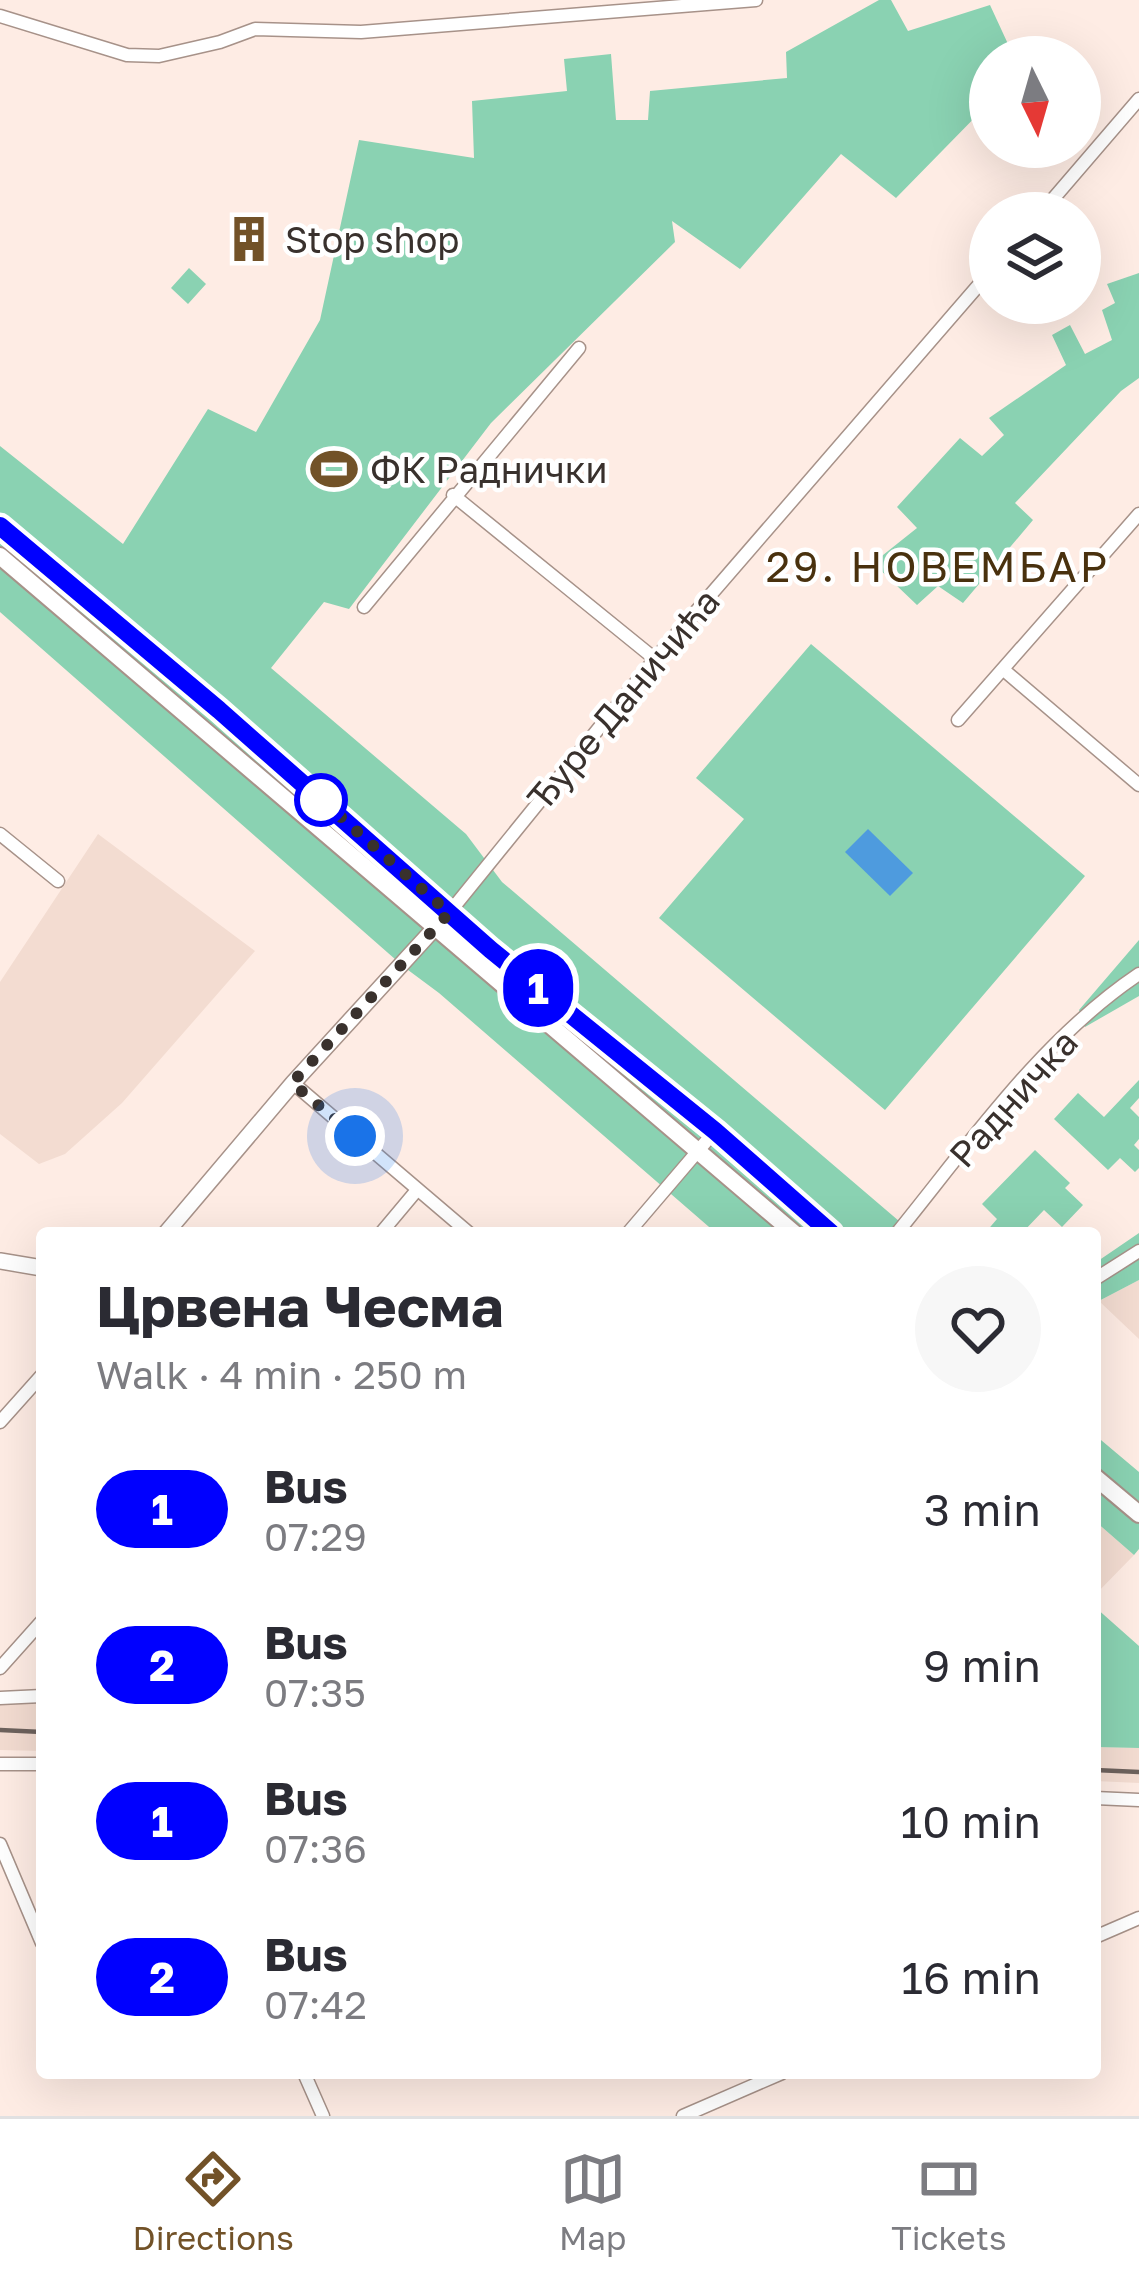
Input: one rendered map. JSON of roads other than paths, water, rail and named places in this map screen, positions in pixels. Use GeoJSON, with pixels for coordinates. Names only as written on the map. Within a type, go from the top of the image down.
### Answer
{"type":"FeatureCollection","features":[{"type":"Feature","properties":{"kind":"main road"},"geometry":{"type":"LineString","coordinates":[[0,526],[219,710],[449,913],[824,1227]]}},
{"type":"Feature","properties":{"kind":"main road"},"geometry":{"type":"LineString","coordinates":[[0,556],[787,1227]]}},
{"type":"Feature","properties":{"kind":"main road"},"geometry":{"type":"LineString","coordinates":[[1101,1482],[1139,1514]]}},
{"type":"Feature","properties":{"kind":"street"},"geometry":{"type":"LineString","coordinates":[[0,16],[128,55],[159,56],[255,29],[361,32],[756,0]]}},
{"type":"Feature","properties":{"kind":"street"},"geometry":{"type":"LineString","coordinates":[[1059,192],[1139,99]]}},
{"type":"Feature","properties":{"kind":"street","name":"Ђуре Даничића"},"geometry":{"type":"LineString","coordinates":[[449,913],[655,658],[969,296]]}},
{"type":"Feature","properties":{"kind":"street"},"geometry":{"type":"LineString","coordinates":[[364,607],[579,348]]}},
{"type":"Feature","properties":{"kind":"street"},"geometry":{"type":"LineString","coordinates":[[453,495],[655,658]]}},
{"type":"Feature","properties":{"kind":"street"},"geometry":{"type":"LineString","coordinates":[[958,720],[1139,514]]}},
{"type":"Feature","properties":{"kind":"street"},"geometry":{"type":"LineString","coordinates":[[1005,671],[1139,785]]}},
{"type":"Feature","properties":{"kind":"street"},"geometry":{"type":"LineString","coordinates":[[0,834],[58,881]]}},
{"type":"Feature","properties":{"kind":"street"},"geometry":{"type":"LineString","coordinates":[[171,1227],[292,1083],[449,913]]}},
{"type":"Feature","properties":{"kind":"street","name":"Радничка"},"geometry":{"type":"LineString","coordinates":[[902,1227],[1060,1041],[1139,974]]}},
{"type":"Feature","properties":{"kind":"street"},"geometry":{"type":"LineString","coordinates":[[292,1083],[462,1227]]}},
{"type":"Feature","properties":{"kind":"street"},"geometry":{"type":"LineString","coordinates":[[633,1227],[715,1131]]}},
{"type":"Feature","properties":{"kind":"street"},"geometry":{"type":"LineString","coordinates":[[386,1227],[417,1190]]}},
{"type":"Feature","properties":{"kind":"street"},"geometry":{"type":"LineString","coordinates":[[1101,1275],[1139,1251]]}},
{"type":"Feature","properties":{"kind":"street"},"geometry":{"type":"LineString","coordinates":[[0,1261],[36,1267]]}},
{"type":"Feature","properties":{"kind":"street"},"geometry":{"type":"LineString","coordinates":[[0,1422],[36,1382]]}},
{"type":"Feature","properties":{"kind":"street"},"geometry":{"type":"LineString","coordinates":[[0,1668],[36,1628]]}},
{"type":"Feature","properties":{"kind":"street"},"geometry":{"type":"LineString","coordinates":[[0,1698],[36,1696]]}},
{"type":"Feature","properties":{"kind":"street"},"geometry":{"type":"LineString","coordinates":[[0,1764],[36,1764]]}},
{"type":"Feature","properties":{"kind":"street"},"geometry":{"type":"LineString","coordinates":[[1101,1798],[1139,1800]]}},
{"type":"Feature","properties":{"kind":"street"},"geometry":{"type":"LineString","coordinates":[[0,1844],[36,1929]]}},
{"type":"Feature","properties":{"kind":"street"},"geometry":{"type":"LineString","coordinates":[[1101,1934],[1139,1918]]}},
{"type":"Feature","properties":{"kind":"street"},"geometry":{"type":"LineString","coordinates":[[307,2079],[323,2116]]}},
{"type":"Feature","properties":{"kind":"street"},"geometry":{"type":"LineString","coordinates":[[683,2116],[768,2079]]}},
{"type":"Feature","properties":{"kind":"water"},"geometry":{"type":"Polygon","coordinates":[[[868,829],[913,873],[890,896],[845,852],[868,829]]]}},
{"type":"Feature","properties":{"kind":"railway"},"geometry":{"type":"LineString","coordinates":[[0,1730],[36,1732]]}},
{"type":"Feature","properties":{"kind":"railway"},"geometry":{"type":"LineString","coordinates":[[1101,1770],[1139,1772]]}},
{"type":"Feature","properties":{"kind":"place","name":"Stop shop"},"geometry":{"type":"Point","coordinates":[249,239]}},
{"type":"Feature","properties":{"kind":"place","name":"ФК Раднички"},"geometry":{"type":"Point","coordinates":[334,469]}},
{"type":"Feature","properties":{"kind":"district","name":"29. НОВЕМБАР"},"geometry":{"type":"Point","coordinates":[938,566]}}]}
